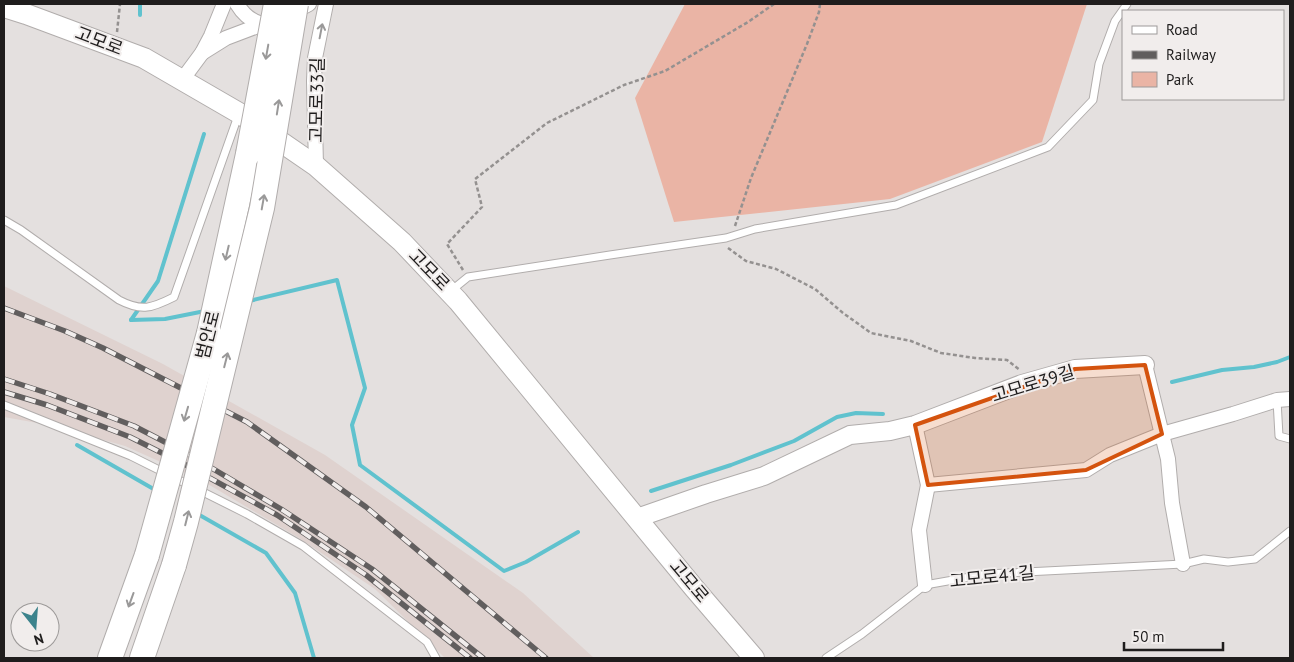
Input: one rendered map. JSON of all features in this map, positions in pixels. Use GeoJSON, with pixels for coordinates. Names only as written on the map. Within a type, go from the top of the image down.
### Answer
{"type":"FeatureCollection","features":[{"type":"Feature","properties":{"kind":"highway","name":"범안로"},"geometry":{"type":"LineString","coordinates":[[110,658],[147,555],[209,333],[245,170],[276,4]]}},
{"type":"Feature","properties":{"kind":"highway","name":"범안로"},"geometry":{"type":"LineString","coordinates":[[142,658],[174,564],[186,522],[262,208],[296,4]]}},
{"type":"Feature","properties":{"kind":"main road","name":"고모로"},"geometry":{"type":"LineString","coordinates":[[4,7],[144,58],[239,113],[316,166],[402,242],[449,292],[754,658]]}},
{"type":"Feature","properties":{"kind":"street"},"geometry":{"type":"LineString","coordinates":[[182,80],[202,54],[212,36],[224,4]]}},
{"type":"Feature","properties":{"kind":"street"},"geometry":{"type":"LineString","coordinates":[[237,4],[248,18],[262,24]]}},
{"type":"Feature","properties":{"kind":"street"},"geometry":{"type":"LineString","coordinates":[[202,54],[226,38],[309,4]]}},
{"type":"Feature","properties":{"kind":"street","name":"고모로33길"},"geometry":{"type":"LineString","coordinates":[[316,166],[315,58],[326,4]]}},
{"type":"Feature","properties":{"kind":"street","name":"고모로39길"},"geometry":{"type":"LineString","coordinates":[[637,518],[764,476],[850,435],[915,425],[1022,384],[1075,369],[1145,365],[1162,434]]}},
{"type":"Feature","properties":{"kind":"street"},"geometry":{"type":"LineString","coordinates":[[928,484],[1086,470],[1110,456],[1162,434],[1283,399]]}},
{"type":"Feature","properties":{"kind":"street"},"geometry":{"type":"LineString","coordinates":[[915,425],[928,484],[919,530],[925,585]]}},
{"type":"Feature","properties":{"kind":"street"},"geometry":{"type":"LineString","coordinates":[[1162,434],[1168,459],[1172,504],[1183,564]]}},
{"type":"Feature","properties":{"kind":"lane"},"geometry":{"type":"LineString","coordinates":[[449,292],[468,277],[732,237],[755,229],[896,205],[1048,147],[1093,100],[1099,64],[1115,21],[1122,11]]}},
{"type":"Feature","properties":{"kind":"lane"},"geometry":{"type":"LineString","coordinates":[[4,220],[22,230],[118,300],[142,308],[159,304],[174,297],[239,113]]}},
{"type":"Feature","properties":{"kind":"lane"},"geometry":{"type":"LineString","coordinates":[[1283,399],[1279,436],[1290,439]]}},
{"type":"Feature","properties":{"kind":"lane"},"geometry":{"type":"LineString","coordinates":[[4,405],[131,456],[247,514],[303,546],[427,642],[436,658]]}},
{"type":"Feature","properties":{"kind":"lane","name":"고모로41길"},"geometry":{"type":"LineString","coordinates":[[826,658],[862,634],[925,585],[988,574],[1183,564],[1204,559],[1228,562],[1255,560],[1290,531]]}},
{"type":"Feature","properties":{"kind":"path"},"geometry":{"type":"LineString","coordinates":[[116,48],[120,4]]}},
{"type":"Feature","properties":{"kind":"path"},"geometry":{"type":"LineString","coordinates":[[468,277],[447,244],[482,207],[474,179],[546,123],[624,85],[665,71],[748,22],[774,4]]}},
{"type":"Feature","properties":{"kind":"path"},"geometry":{"type":"LineString","coordinates":[[820,4],[819,12],[751,178],[732,237],[725,246],[746,261],[776,270],[815,289],[870,333],[911,341],[940,353],[1007,360],[1022,371],[1022,384]]}},
{"type":"Feature","properties":{"kind":"highlighted area"},"geometry":{"type":"Polygon","coordinates":[[[1145,365],[1162,434],[1086,470],[928,485],[915,425],[1075,369],[1145,365]]]}},
{"type":"Feature","properties":{"kind":"shaded area"},"geometry":{"type":"Polygon","coordinates":[[[4,286],[163,364],[325,455],[523,593],[594,658],[445,658],[375,589],[299,538],[201,480],[125,446],[54,426],[4,417],[4,286]]]}},
{"type":"Feature","properties":{"kind":"green space"},"geometry":{"type":"Polygon","coordinates":[[[685,4],[1087,4],[1042,142],[890,199],[674,222],[635,98],[685,4]]]}},
{"type":"Feature","properties":{"kind":"waterway"},"geometry":{"type":"LineString","coordinates":[[140,4],[140,15]]}},
{"type":"Feature","properties":{"kind":"waterway"},"geometry":{"type":"LineString","coordinates":[[131,320],[158,281],[204,134]]}},
{"type":"Feature","properties":{"kind":"waterway"},"geometry":{"type":"LineString","coordinates":[[249,301],[337,280],[365,388],[352,425],[360,465],[504,571],[526,562],[578,532]]}},
{"type":"Feature","properties":{"kind":"waterway"},"geometry":{"type":"LineString","coordinates":[[131,320],[165,319],[205,311]]}},
{"type":"Feature","properties":{"kind":"waterway"},"geometry":{"type":"LineString","coordinates":[[1172,382],[1222,370],[1254,367],[1290,357]]}},
{"type":"Feature","properties":{"kind":"waterway"},"geometry":{"type":"LineString","coordinates":[[651,491],[731,465],[794,441],[837,417],[856,413],[883,414]]}},
{"type":"Feature","properties":{"kind":"waterway"},"geometry":{"type":"LineString","coordinates":[[77,445],[157,491]]}},
{"type":"Feature","properties":{"kind":"waterway"},"geometry":{"type":"LineString","coordinates":[[196,513],[266,553],[295,593],[314,658]]}},
{"type":"Feature","properties":{"kind":"railway"},"geometry":{"type":"LineString","coordinates":[[4,308],[65,331],[103,348],[247,422],[366,507],[546,658]]}},
{"type":"Feature","properties":{"kind":"railway"},"geometry":{"type":"LineString","coordinates":[[4,379],[50,394],[134,426],[188,454],[281,509],[372,569],[483,658]]}},
{"type":"Feature","properties":{"kind":"railway"},"geometry":{"type":"LineString","coordinates":[[4,392],[47,405],[130,437],[186,465],[277,515],[366,575],[470,658]]}}]}
